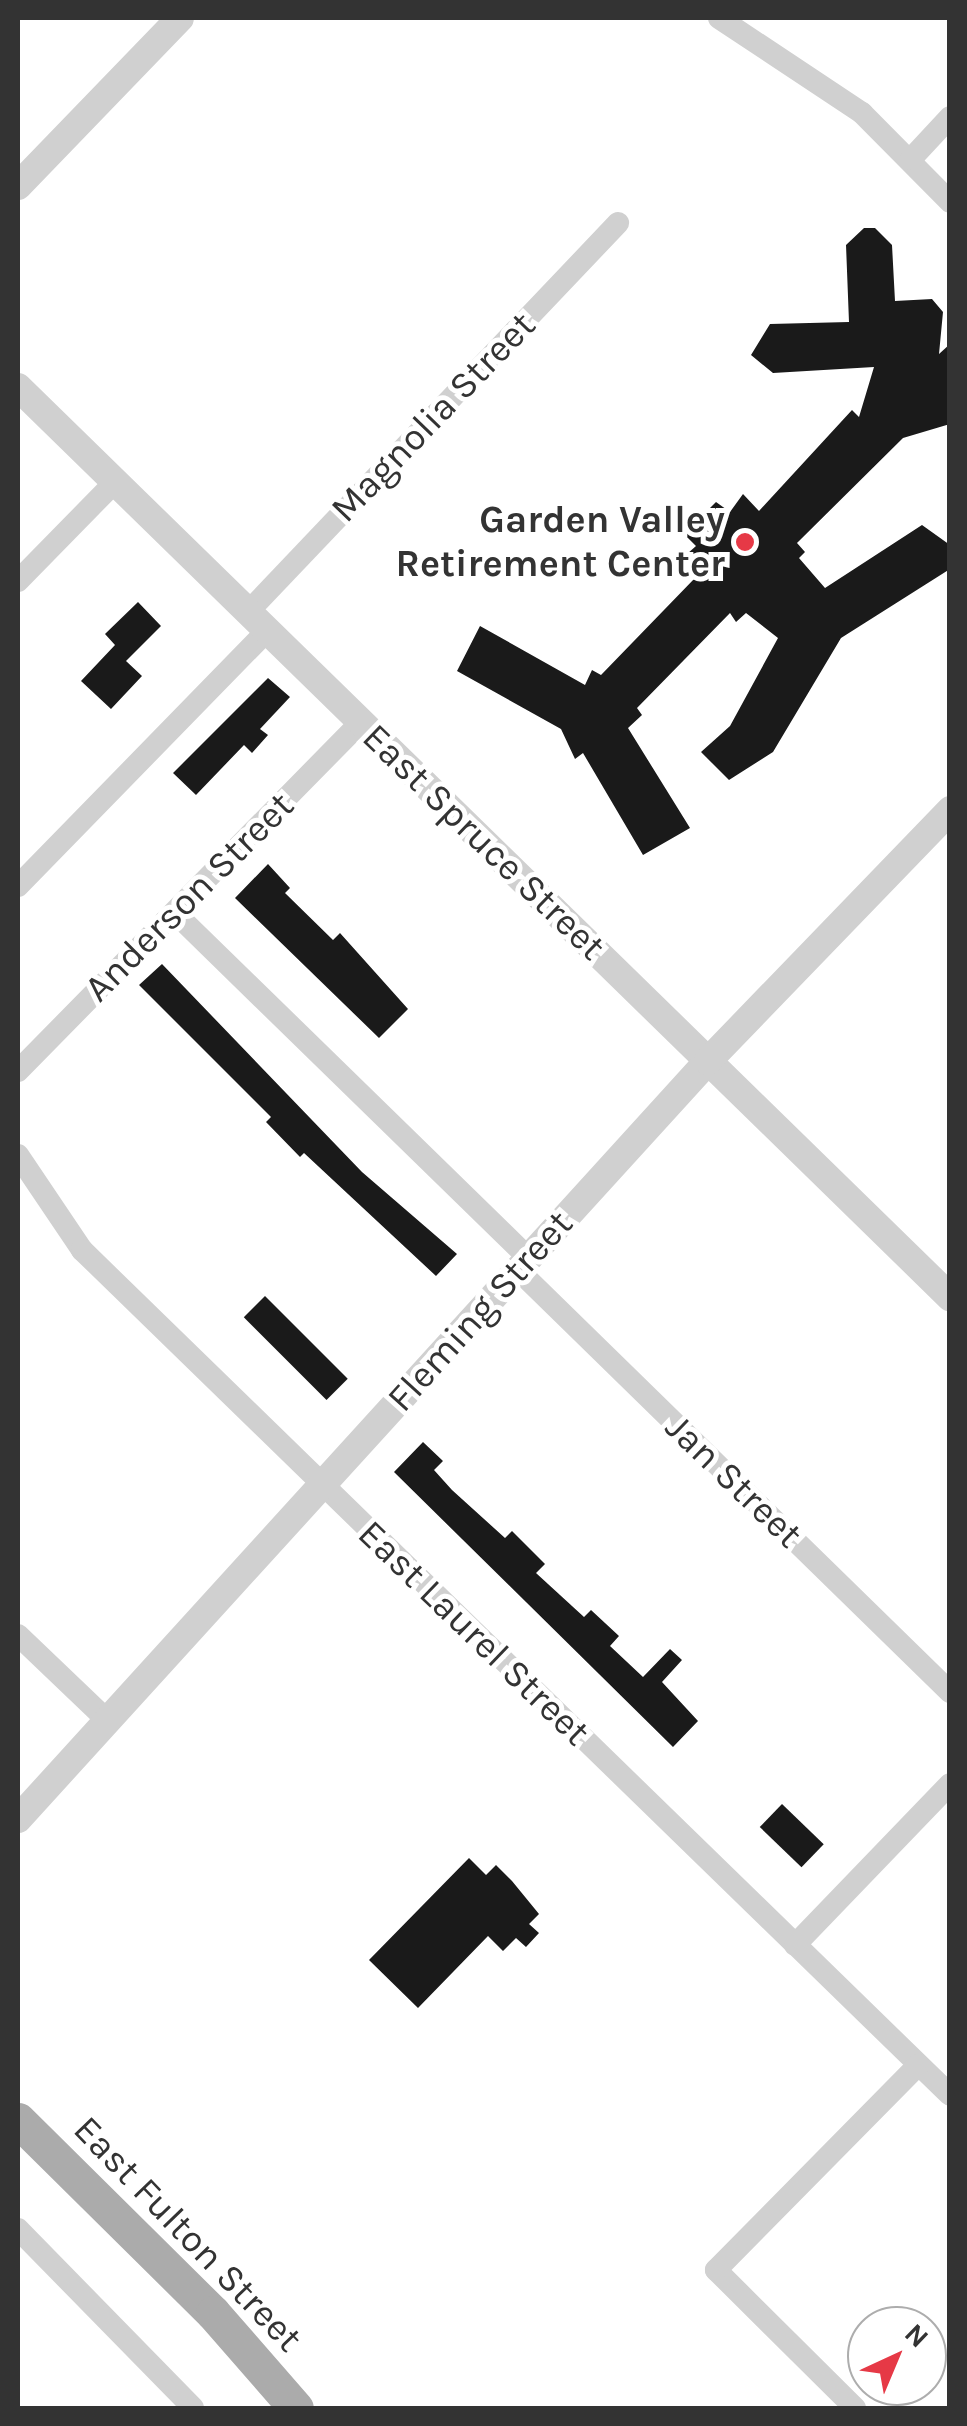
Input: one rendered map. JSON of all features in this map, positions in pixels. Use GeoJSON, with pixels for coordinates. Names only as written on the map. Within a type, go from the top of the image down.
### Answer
{"type":"FeatureCollection","features":[{"type":"Feature","properties":{"kind":"main road","name":"East Fulton Street"},"geometry":{"type":"LineString","coordinates":[[18,2120],[213,2313],[296,2408]]}},
{"type":"Feature","properties":{"kind":"street"},"geometry":{"type":"LineString","coordinates":[[18,186],[180,18]]}},
{"type":"Feature","properties":{"kind":"street"},"geometry":{"type":"LineString","coordinates":[[718,18],[862,114],[950,202]]}},
{"type":"Feature","properties":{"kind":"street"},"geometry":{"type":"LineString","coordinates":[[911,159],[950,118]]}},
{"type":"Feature","properties":{"kind":"street","name":"Magnolia Street"},"geometry":{"type":"LineString","coordinates":[[18,886],[618,223]]}},
{"type":"Feature","properties":{"kind":"street","name":"East Spruce Street"},"geometry":{"type":"LineString","coordinates":[[18,387],[950,1297]]}},
{"type":"Feature","properties":{"kind":"street"},"geometry":{"type":"LineString","coordinates":[[18,581],[115,482]]}},
{"type":"Feature","properties":{"kind":"street","name":"Anderson Street"},"geometry":{"type":"LineString","coordinates":[[18,1072],[361,722]]}},
{"type":"Feature","properties":{"kind":"street","name":"Fleming Street"},"geometry":{"type":"LineString","coordinates":[[18,1819],[708,1061],[950,810]]}},
{"type":"Feature","properties":{"kind":"street","name":"Jan Street"},"geometry":{"type":"LineString","coordinates":[[175,914],[950,1692]]}},
{"type":"Feature","properties":{"kind":"street","name":"East Laurel Street"},"geometry":{"type":"LineString","coordinates":[[18,1155],[82,1250],[950,2095]]}},
{"type":"Feature","properties":{"kind":"street"},"geometry":{"type":"LineString","coordinates":[[18,1635],[108,1720]]}},
{"type":"Feature","properties":{"kind":"street"},"geometry":{"type":"LineString","coordinates":[[795,1945],[950,1784]]}},
{"type":"Feature","properties":{"kind":"street"},"geometry":{"type":"LineString","coordinates":[[855,2408],[716,2270],[918,2065]]}},
{"type":"Feature","properties":{"kind":"street"},"geometry":{"type":"LineString","coordinates":[[18,2229],[193,2408]]}},
{"type":"Feature","properties":{"kind":"building","name":"Garden Valley Retirement Center"},"geometry":{"type":"Polygon","coordinates":[[[864,228],[875,228],[892,245],[895,301],[932,299],[943,312],[939,354],[950,344],[950,424],[903,438],[797,543],[805,552],[799,558],[825,588],[922,525],[950,545],[950,569],[841,638],[773,752],[729,780],[701,752],[730,726],[778,638],[746,613],[736,622],[730,613],[637,708],[642,715],[628,728],[690,828],[643,855],[583,753],[575,759],[561,729],[457,671],[480,626],[585,685],[592,670],[601,675],[695,578],[678,562],[696,546],[684,534],[716,502],[730,512],[743,494],[759,511],[852,410],[859,417],[874,367],[773,373],[751,355],[770,324],[849,322],[846,245],[864,228]]]}},
{"type":"Feature","properties":{"kind":"building"},"geometry":{"type":"Polygon","coordinates":[[[138,602],[161,626],[126,661],[142,676],[111,709],[81,681],[115,645],[105,634],[138,602]]]}},
{"type":"Feature","properties":{"kind":"building"},"geometry":{"type":"Polygon","coordinates":[[[268,678],[290,697],[260,729],[268,735],[252,753],[244,745],[196,795],[173,773],[268,678]]]}},
{"type":"Feature","properties":{"kind":"building"},"geometry":{"type":"Polygon","coordinates":[[[268,864],[290,888],[285,893],[333,940],[340,933],[408,1009],[379,1038],[235,898],[268,864]]]}},
{"type":"Feature","properties":{"kind":"building"},"geometry":{"type":"Polygon","coordinates":[[[162,964],[362,1172],[457,1254],[436,1276],[304,1153],[300,1157],[266,1122],[271,1117],[139,985],[162,964]]]}},
{"type":"Feature","properties":{"kind":"building"},"geometry":{"type":"Polygon","coordinates":[[[265,1296],[348,1379],[327,1400],[244,1317],[265,1296]]]}},
{"type":"Feature","properties":{"kind":"building"},"geometry":{"type":"Polygon","coordinates":[[[423,1442],[443,1461],[434,1470],[452,1490],[505,1538],[512,1531],[545,1564],[536,1573],[584,1617],[591,1610],[619,1636],[610,1646],[643,1677],[670,1649],[682,1660],[662,1682],[698,1721],[673,1747],[394,1472],[423,1442]]]}},
{"type":"Feature","properties":{"kind":"building"},"geometry":{"type":"Polygon","coordinates":[[[782,1804],[824,1844],[801,1867],[760,1827],[782,1804]]]}},
{"type":"Feature","properties":{"kind":"building"},"geometry":{"type":"Polygon","coordinates":[[[469,1858],[486,1875],[496,1865],[512,1881],[539,1914],[529,1924],[539,1933],[526,1947],[516,1938],[503,1951],[488,1936],[418,2008],[369,1960],[469,1858]]]}},
{"type":"Feature","properties":{"kind":"place","name":"Garden Valley Retirement Center"},"geometry":{"type":"Point","coordinates":[745,542]}}]}
